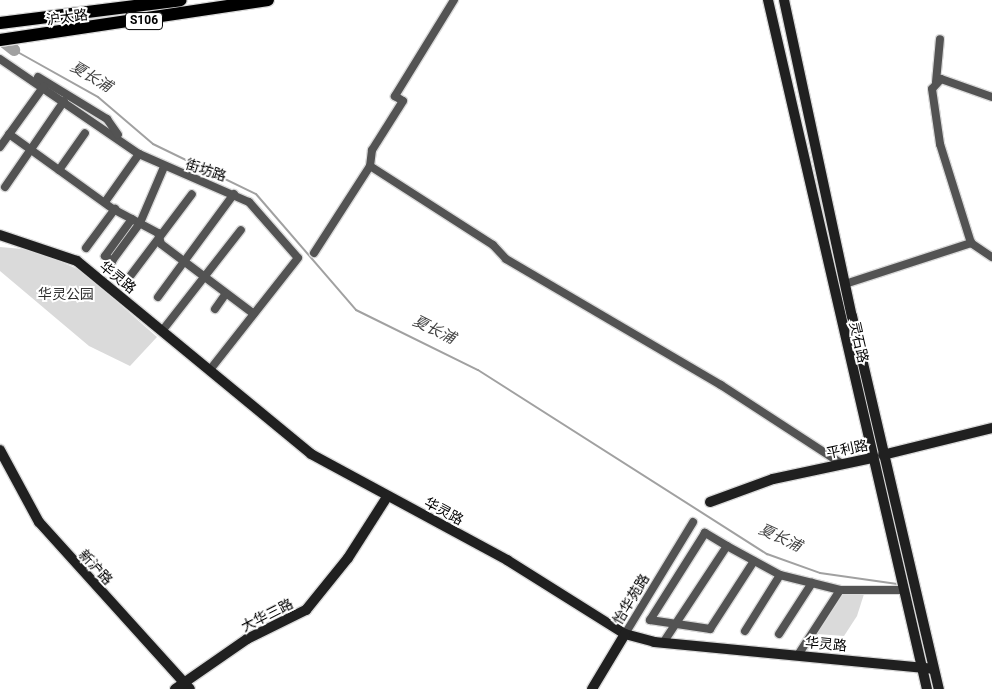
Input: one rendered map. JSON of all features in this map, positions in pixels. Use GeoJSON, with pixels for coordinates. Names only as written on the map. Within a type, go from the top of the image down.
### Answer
{"type":"FeatureCollection","features":[{"type":"Feature","properties":{"kind":"main road","name":"沪太路"},"geometry":{"type":"LineString","coordinates":[[4,23],[180,0]]}},
{"type":"Feature","properties":{"kind":"main road","name":"沪太路"},"geometry":{"type":"LineString","coordinates":[[0,40],[268,0]]}},
{"type":"Feature","properties":{"kind":"main road","name":"灵石路"},"geometry":{"type":"LineString","coordinates":[[768,0],[902,590],[927,689]]}},
{"type":"Feature","properties":{"kind":"main road","name":"灵石路"},"geometry":{"type":"LineString","coordinates":[[784,0],[883,455],[939,689]]}},
{"type":"Feature","properties":{"kind":"main road","name":"华灵路"},"geometry":{"type":"LineString","coordinates":[[0,235],[77,261],[310,454],[507,560],[626,634],[663,642],[920,666],[933,669]]}},
{"type":"Feature","properties":{"kind":"main road","name":"平利路"},"geometry":{"type":"LineString","coordinates":[[883,455],[992,428]]}},
{"type":"Feature","properties":{"kind":"main road","name":"新沪路"},"geometry":{"type":"LineString","coordinates":[[0,450],[39,522],[190,689]]}},
{"type":"Feature","properties":{"kind":"main road","name":"平利路"},"geometry":{"type":"LineString","coordinates":[[710,502],[773,479],[872,458]]}},
{"type":"Feature","properties":{"kind":"main road","name":"大华三路"},"geometry":{"type":"LineString","coordinates":[[175,689],[183,680],[247,639],[306,610],[348,558],[387,497]]}},
{"type":"Feature","properties":{"kind":"main road","name":"怡华苑路"},"geometry":{"type":"LineString","coordinates":[[592,689],[626,634]]}},
{"type":"Feature","properties":{"kind":"street"},"geometry":{"type":"LineString","coordinates":[[314,253],[370,166],[372,150],[403,101],[395,96],[454,0]]}},
{"type":"Feature","properties":{"kind":"street"},"geometry":{"type":"LineString","coordinates":[[940,39],[936,82],[932,90],[940,144],[971,243],[992,257]]}},
{"type":"Feature","properties":{"kind":"street","name":"街坊路"},"geometry":{"type":"LineString","coordinates":[[0,59],[26,73],[64,101],[119,137],[139,154],[164,167],[234,194],[248,202],[298,258],[210,370]]}},
{"type":"Feature","properties":{"kind":"street"},"geometry":{"type":"LineString","coordinates":[[26,73],[107,119],[119,137]]}},
{"type":"Feature","properties":{"kind":"street"},"geometry":{"type":"LineString","coordinates":[[936,82],[941,79],[992,97]]}},
{"type":"Feature","properties":{"kind":"street"},"geometry":{"type":"LineString","coordinates":[[0,147],[44,86]]}},
{"type":"Feature","properties":{"kind":"street"},"geometry":{"type":"LineString","coordinates":[[5,187],[64,101]]}},
{"type":"Feature","properties":{"kind":"street"},"geometry":{"type":"LineString","coordinates":[[59,170],[85,133]]}},
{"type":"Feature","properties":{"kind":"street"},"geometry":{"type":"LineString","coordinates":[[10,134],[114,209],[140,223],[159,238],[161,244],[254,314]]}},
{"type":"Feature","properties":{"kind":"street"},"geometry":{"type":"LineString","coordinates":[[105,202],[139,154]]}},
{"type":"Feature","properties":{"kind":"street"},"geometry":{"type":"LineString","coordinates":[[370,166],[493,245],[506,259],[721,385],[842,464]]}},
{"type":"Feature","properties":{"kind":"street"},"geometry":{"type":"LineString","coordinates":[[132,219],[105,256],[112,261],[140,223],[164,167]]}},
{"type":"Feature","properties":{"kind":"street"},"geometry":{"type":"LineString","coordinates":[[131,275],[192,194]]}},
{"type":"Feature","properties":{"kind":"street"},"geometry":{"type":"LineString","coordinates":[[158,297],[234,194]]}},
{"type":"Feature","properties":{"kind":"street"},"geometry":{"type":"LineString","coordinates":[[86,248],[114,209]]}},
{"type":"Feature","properties":{"kind":"street"},"geometry":{"type":"LineString","coordinates":[[162,331],[241,230]]}},
{"type":"Feature","properties":{"kind":"street"},"geometry":{"type":"LineString","coordinates":[[845,284],[971,243]]}},
{"type":"Feature","properties":{"kind":"street"},"geometry":{"type":"LineString","coordinates":[[215,309],[226,293]]}},
{"type":"Feature","properties":{"kind":"street","name":"平利路"},"geometry":{"type":"LineString","coordinates":[[872,458],[883,455]]}},
{"type":"Feature","properties":{"kind":"street","name":"怡华苑路"},"geometry":{"type":"LineString","coordinates":[[626,634],[693,522]]}},
{"type":"Feature","properties":{"kind":"street"},"geometry":{"type":"LineString","coordinates":[[754,561],[710,629],[674,626],[650,620],[706,533],[780,575],[840,590],[902,590]]}},
{"type":"Feature","properties":{"kind":"street"},"geometry":{"type":"LineString","coordinates":[[663,642],[727,546]]}},
{"type":"Feature","properties":{"kind":"street"},"geometry":{"type":"LineString","coordinates":[[745,631],[780,575]]}},
{"type":"Feature","properties":{"kind":"street"},"geometry":{"type":"LineString","coordinates":[[779,634],[812,583]]}},
{"type":"Feature","properties":{"kind":"street"},"geometry":{"type":"LineString","coordinates":[[798,655],[840,590]]}},
{"type":"Feature","properties":{"kind":"green space","name":"华灵公园"},"geometry":{"type":"Polygon","coordinates":[[[0,247],[34,250],[82,271],[157,337],[130,366],[89,346],[0,271],[0,247]]]}},
{"type":"Feature","properties":{"kind":"green space"},"geometry":{"type":"Polygon","coordinates":[[[843,594],[864,594],[857,616],[844,636],[817,634],[843,594]]]}},
{"type":"Feature","properties":{"kind":"waterway","name":"夏长浦"},"geometry":{"type":"LineString","coordinates":[[0,39],[14,50]]}},
{"type":"Feature","properties":{"kind":"waterway","name":"夏长浦"},"geometry":{"type":"LineString","coordinates":[[14,50],[98,97],[153,144],[256,194],[356,310],[478,370],[767,554],[820,573],[897,584]]}}]}
